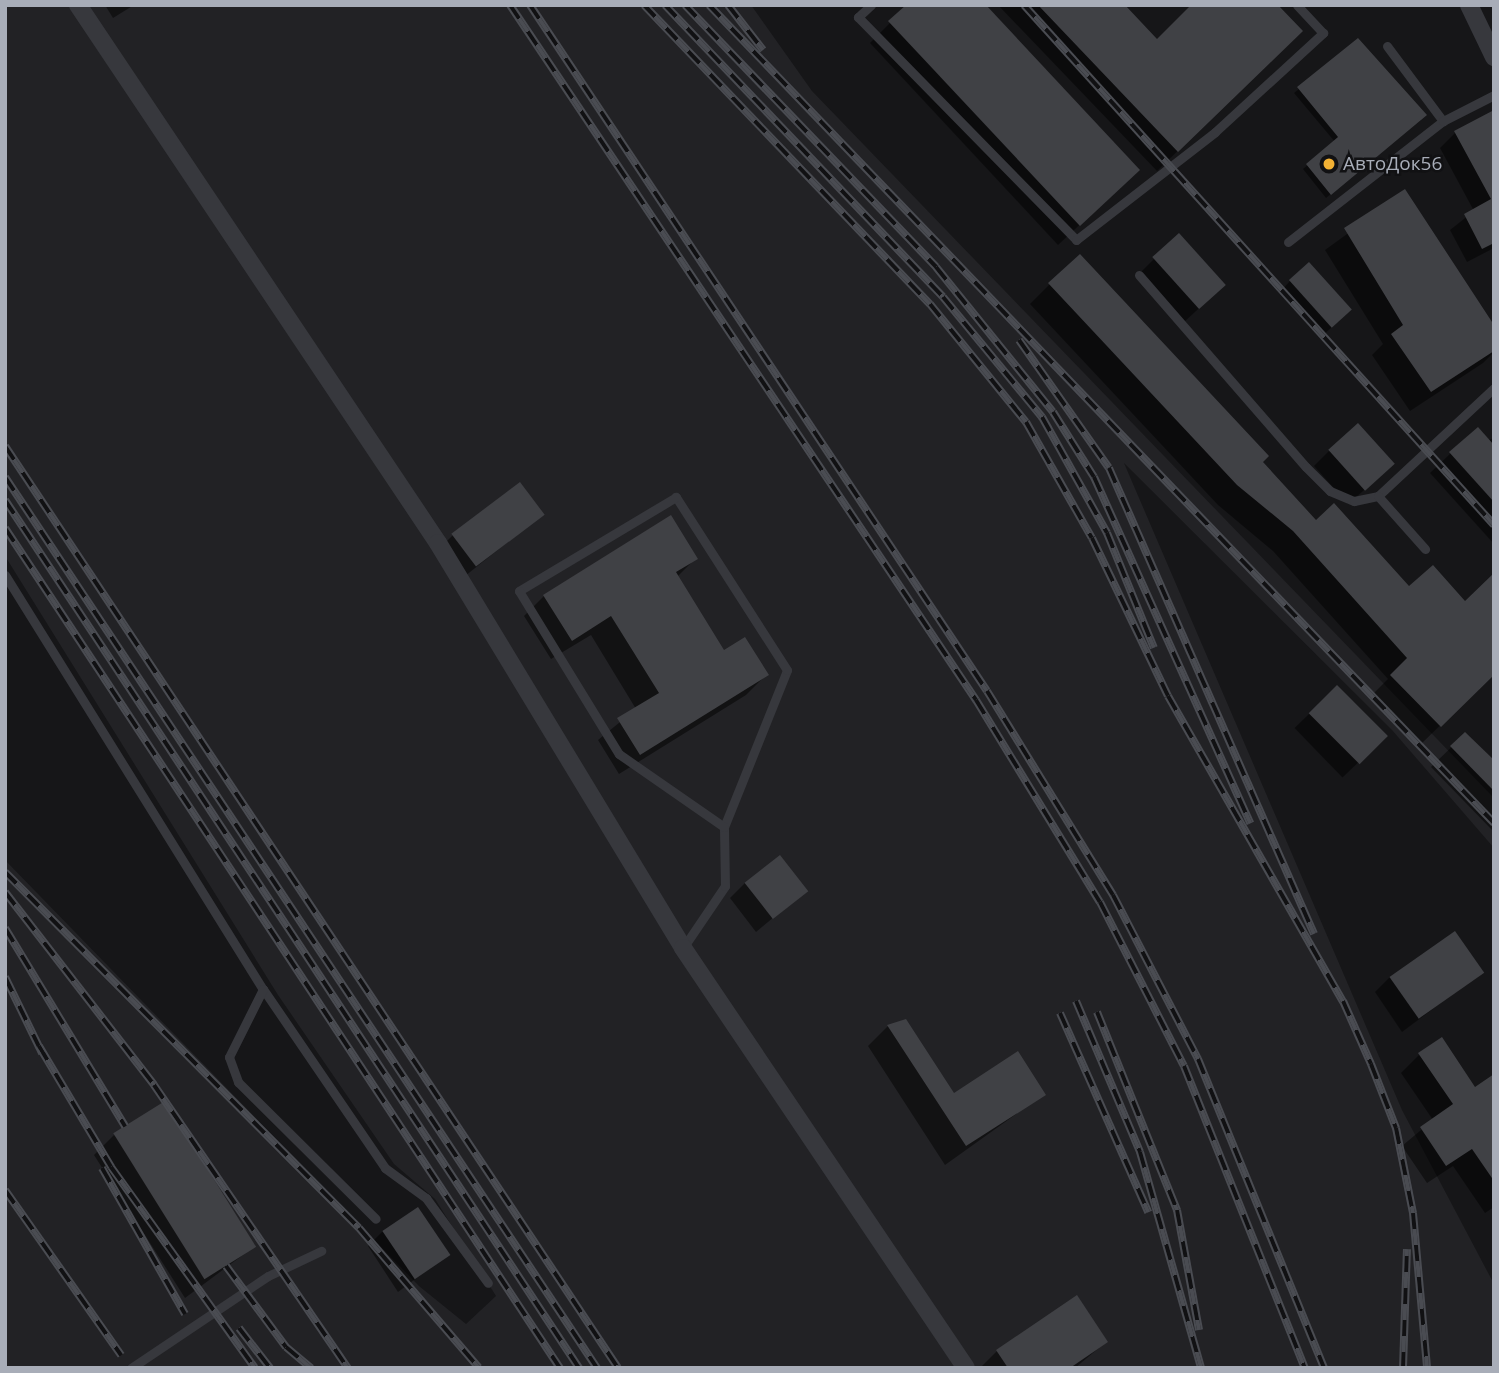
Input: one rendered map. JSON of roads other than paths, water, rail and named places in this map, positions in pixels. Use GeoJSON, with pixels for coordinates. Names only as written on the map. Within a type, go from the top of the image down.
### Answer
{"type":"FeatureCollection","features":[{"type":"Feature","properties":{"kind":"street"},"geometry":{"type":"LineString","coordinates":[[78,5],[438,543],[683,948],[966,1368]]}},
{"type":"Feature","properties":{"kind":"street"},"geometry":{"type":"LineString","coordinates":[[1469,5],[1494,57]]}},
{"type":"Feature","properties":{"kind":"lane"},"geometry":{"type":"LineString","coordinates":[[871,5],[858,17],[1076,240],[1215,132],[1323,33],[1297,5]]}},
{"type":"Feature","properties":{"kind":"lane"},"geometry":{"type":"LineString","coordinates":[[1387,46],[1443,121]]}},
{"type":"Feature","properties":{"kind":"lane"},"geometry":{"type":"LineString","coordinates":[[1289,242],[1443,121],[1494,95]]}},
{"type":"Feature","properties":{"kind":"lane"},"geometry":{"type":"LineString","coordinates":[[1139,275],[1330,491],[1354,500],[1378,496],[1494,388]]}},
{"type":"Feature","properties":{"kind":"lane"},"geometry":{"type":"LineString","coordinates":[[1378,496],[1425,548]]}},
{"type":"Feature","properties":{"kind":"lane"},"geometry":{"type":"LineString","coordinates":[[683,948],[725,886],[724,828],[787,670],[676,497],[519,591],[619,754],[724,828]]}},
{"type":"Feature","properties":{"kind":"lane"},"geometry":{"type":"LineString","coordinates":[[5,575],[263,989],[385,1168],[426,1198],[488,1283]]}},
{"type":"Feature","properties":{"kind":"lane"},"geometry":{"type":"LineString","coordinates":[[263,989],[240,1024],[229,1057],[238,1082],[376,1219]]}},
{"type":"Feature","properties":{"kind":"lane"},"geometry":{"type":"LineString","coordinates":[[131,1368],[268,1276],[321,1251]]}},
{"type":"Feature","properties":{"kind":"railway"},"geometry":{"type":"LineString","coordinates":[[510,5],[976,700],[1100,902],[1184,1066],[1305,1368]]}},
{"type":"Feature","properties":{"kind":"railway"},"geometry":{"type":"LineString","coordinates":[[530,5],[987,691],[1113,895],[1198,1059],[1324,1368]]}},
{"type":"Feature","properties":{"kind":"railway"},"geometry":{"type":"LineString","coordinates":[[644,5],[930,304],[1026,422],[1092,538],[1168,696],[1343,1001],[1371,1064],[1396,1128],[1413,1213],[1427,1368]]}},
{"type":"Feature","properties":{"kind":"railway"},"geometry":{"type":"LineString","coordinates":[[665,5],[943,297],[1042,417],[1107,533],[1154,648]]}},
{"type":"Feature","properties":{"kind":"railway"},"geometry":{"type":"LineString","coordinates":[[685,5],[936,267],[1053,412],[1094,477],[1250,823]]}},
{"type":"Feature","properties":{"kind":"railway"},"geometry":{"type":"LineString","coordinates":[[709,5],[1494,823]]}},
{"type":"Feature","properties":{"kind":"railway"},"geometry":{"type":"LineString","coordinates":[[728,5],[763,50]]}},
{"type":"Feature","properties":{"kind":"railway"},"geometry":{"type":"LineString","coordinates":[[1024,5],[1494,525]]}},
{"type":"Feature","properties":{"kind":"railway"},"geometry":{"type":"LineString","coordinates":[[1019,340],[1109,468],[1314,934]]}},
{"type":"Feature","properties":{"kind":"railway"},"geometry":{"type":"LineString","coordinates":[[5,446],[618,1368]]}},
{"type":"Feature","properties":{"kind":"railway"},"geometry":{"type":"LineString","coordinates":[[5,477],[597,1368]]}},
{"type":"Feature","properties":{"kind":"railway"},"geometry":{"type":"LineString","coordinates":[[5,500],[579,1368]]}},
{"type":"Feature","properties":{"kind":"railway"},"geometry":{"type":"LineString","coordinates":[[5,528],[560,1368]]}},
{"type":"Feature","properties":{"kind":"railway"},"geometry":{"type":"LineString","coordinates":[[5,872],[359,1228],[479,1368]]}},
{"type":"Feature","properties":{"kind":"railway"},"geometry":{"type":"LineString","coordinates":[[5,892],[154,1085],[348,1368]]}},
{"type":"Feature","properties":{"kind":"railway"},"geometry":{"type":"LineString","coordinates":[[5,928],[125,1126]]}},
{"type":"Feature","properties":{"kind":"railway"},"geometry":{"type":"LineString","coordinates":[[5,977],[42,1053]]}},
{"type":"Feature","properties":{"kind":"railway"},"geometry":{"type":"LineString","coordinates":[[1076,1001],[1140,1152],[1201,1368]]}},
{"type":"Feature","properties":{"kind":"railway"},"geometry":{"type":"LineString","coordinates":[[1097,1012],[1177,1210],[1199,1330]]}},
{"type":"Feature","properties":{"kind":"railway"},"geometry":{"type":"LineString","coordinates":[[1060,1013],[1148,1212]]}},
{"type":"Feature","properties":{"kind":"railway"},"geometry":{"type":"LineString","coordinates":[[39,1046],[111,1167],[255,1368]]}},
{"type":"Feature","properties":{"kind":"railway"},"geometry":{"type":"LineString","coordinates":[[102,1168],[185,1314]]}},
{"type":"Feature","properties":{"kind":"railway"},"geometry":{"type":"LineString","coordinates":[[5,1190],[121,1355]]}},
{"type":"Feature","properties":{"kind":"railway"},"geometry":{"type":"LineString","coordinates":[[1403,1368],[1407,1249]]}},
{"type":"Feature","properties":{"kind":"railway"},"geometry":{"type":"LineString","coordinates":[[226,1266],[286,1347],[311,1368]]}},
{"type":"Feature","properties":{"kind":"railway"},"geometry":{"type":"LineString","coordinates":[[239,1328],[270,1368]]}},
{"type":"Feature","properties":{"kind":"place","name":"АвтоДок56"},"geometry":{"type":"Point","coordinates":[1329,164]}}]}
